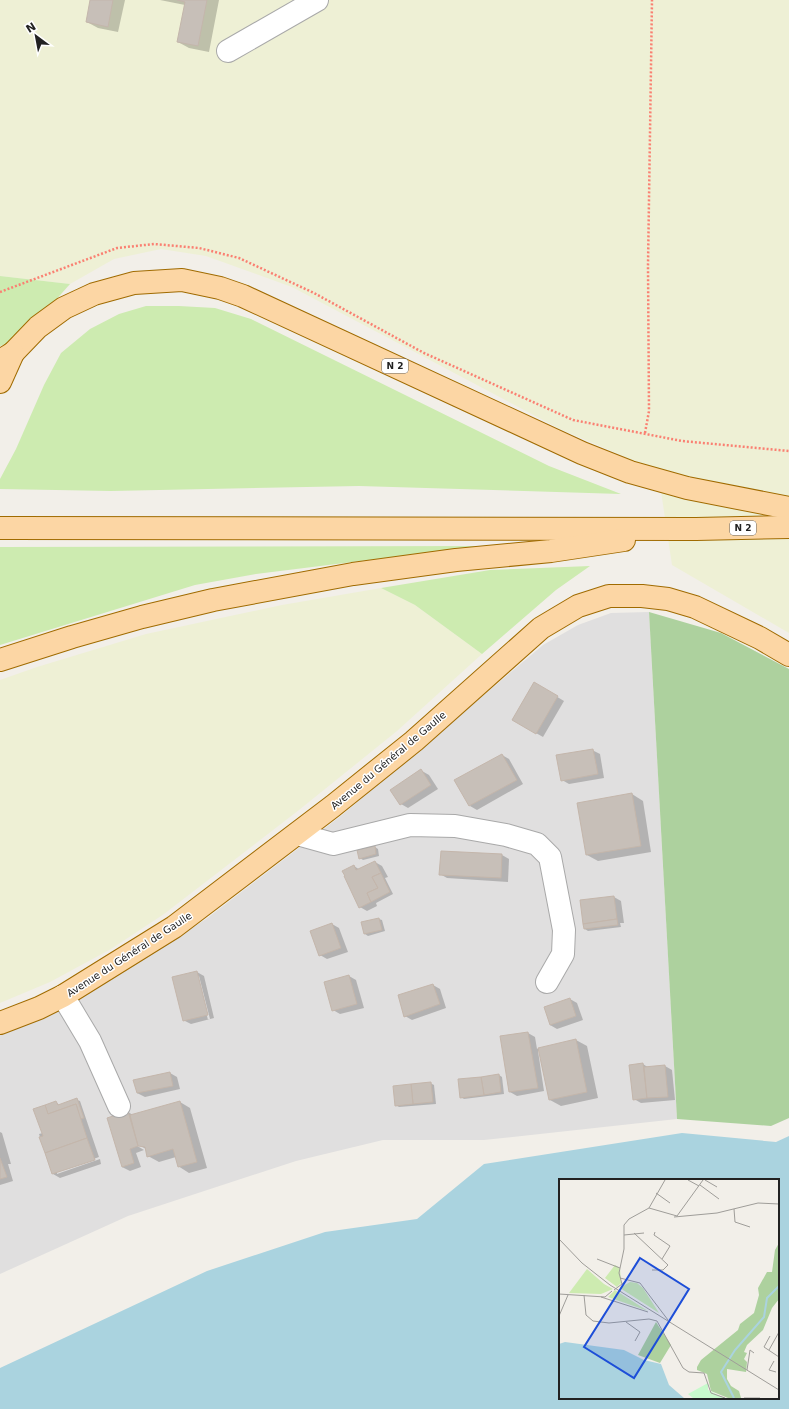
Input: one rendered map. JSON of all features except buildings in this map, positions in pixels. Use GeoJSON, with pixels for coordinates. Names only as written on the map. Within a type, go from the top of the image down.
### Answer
{"type":"FeatureCollection","features":[{"type":"Feature","properties":{"kind":"main road","name":"N 2"},"geometry":{"type":"LineString","coordinates":[[0,382],[6,357],[38,327],[64,308],[94,294],[134,283],[182,280],[212,286],[243,296],[582,453],[630,472],[687,488],[789,508]]}},
{"type":"Feature","properties":{"kind":"main road","name":"N 2"},"geometry":{"type":"LineString","coordinates":[[0,528],[696,529],[789,527]]}},
{"type":"Feature","properties":{"kind":"main road","name":"N 2"},"geometry":{"type":"LineString","coordinates":[[0,660],[142,617],[213,600],[360,573],[456,560],[551,551],[696,529]]}},
{"type":"Feature","properties":{"kind":"main road","name":"Avenue du Général de Gaulle"},"geometry":{"type":"LineString","coordinates":[[0,1023],[39,1008],[63,996],[174,927],[297,834],[414,740],[541,628],[578,606],[609,596],[642,596],[668,599],[696,608],[760,638],[789,655]]}},
{"type":"Feature","properties":{"kind":"street"},"geometry":{"type":"LineString","coordinates":[[228,51],[317,0]]}},
{"type":"Feature","properties":{"kind":"street"},"geometry":{"type":"LineString","coordinates":[[297,834],[333,844],[410,825],[455,826],[506,835],[537,844],[550,857],[564,930],[563,954],[547,982]]}},
{"type":"Feature","properties":{"kind":"street"},"geometry":{"type":"LineString","coordinates":[[63,996],[90,1041],[119,1106]]}},
{"type":"Feature","properties":{"kind":"path"},"geometry":{"type":"LineString","coordinates":[[652,0],[648,274],[649,411],[645,433],[682,441],[789,451]]}},
{"type":"Feature","properties":{"kind":"shaded area"},"geometry":{"type":"Polygon","coordinates":[[[649,612],[677,1119],[484,1140],[383,1140],[296,1161],[128,1216],[0,1274],[0,1035],[67,1008],[206,919],[342,815],[543,645],[578,625],[611,613],[649,612]]]}},
{"type":"Feature","properties":{"kind":"green space"},"geometry":{"type":"Polygon","coordinates":[[[0,0],[789,0],[789,633],[672,565],[658,471],[560,429],[292,287],[206,256],[161,249],[114,259],[70,284],[0,276],[0,0]]]}},
{"type":"Feature","properties":{"kind":"green space"},"geometry":{"type":"Polygon","coordinates":[[[0,276],[70,284],[38,320],[14,341],[0,346],[0,276]]]}},
{"type":"Feature","properties":{"kind":"green space"},"geometry":{"type":"Polygon","coordinates":[[[146,306],[215,308],[251,319],[549,466],[621,494],[359,486],[111,491],[0,489],[0,479],[16,449],[44,385],[61,353],[90,329],[119,314],[146,306]]]}},
{"type":"Feature","properties":{"kind":"green space"},"geometry":{"type":"Polygon","coordinates":[[[481,546],[256,574],[195,585],[0,645],[0,547],[481,546]]]}},
{"type":"Feature","properties":{"kind":"green space"},"geometry":{"type":"Polygon","coordinates":[[[590,566],[556,590],[482,654],[415,605],[381,588],[490,570],[590,566]]]}},
{"type":"Feature","properties":{"kind":"green space"},"geometry":{"type":"Polygon","coordinates":[[[381,588],[415,605],[482,654],[397,731],[299,810],[164,914],[111,949],[50,982],[0,1003],[0,680],[37,667],[146,634],[282,605],[381,588]]]}},
{"type":"Feature","properties":{"kind":"green space"},"geometry":{"type":"Polygon","coordinates":[[[649,612],[721,633],[789,669],[789,1118],[771,1126],[677,1119],[649,612]]]}},
{"type":"Feature","properties":{"kind":"water"},"geometry":{"type":"Polygon","coordinates":[[[682,1133],[776,1142],[789,1136],[789,1409],[0,1409],[0,1368],[207,1271],[325,1232],[417,1219],[484,1164],[682,1133]]]}}]}
